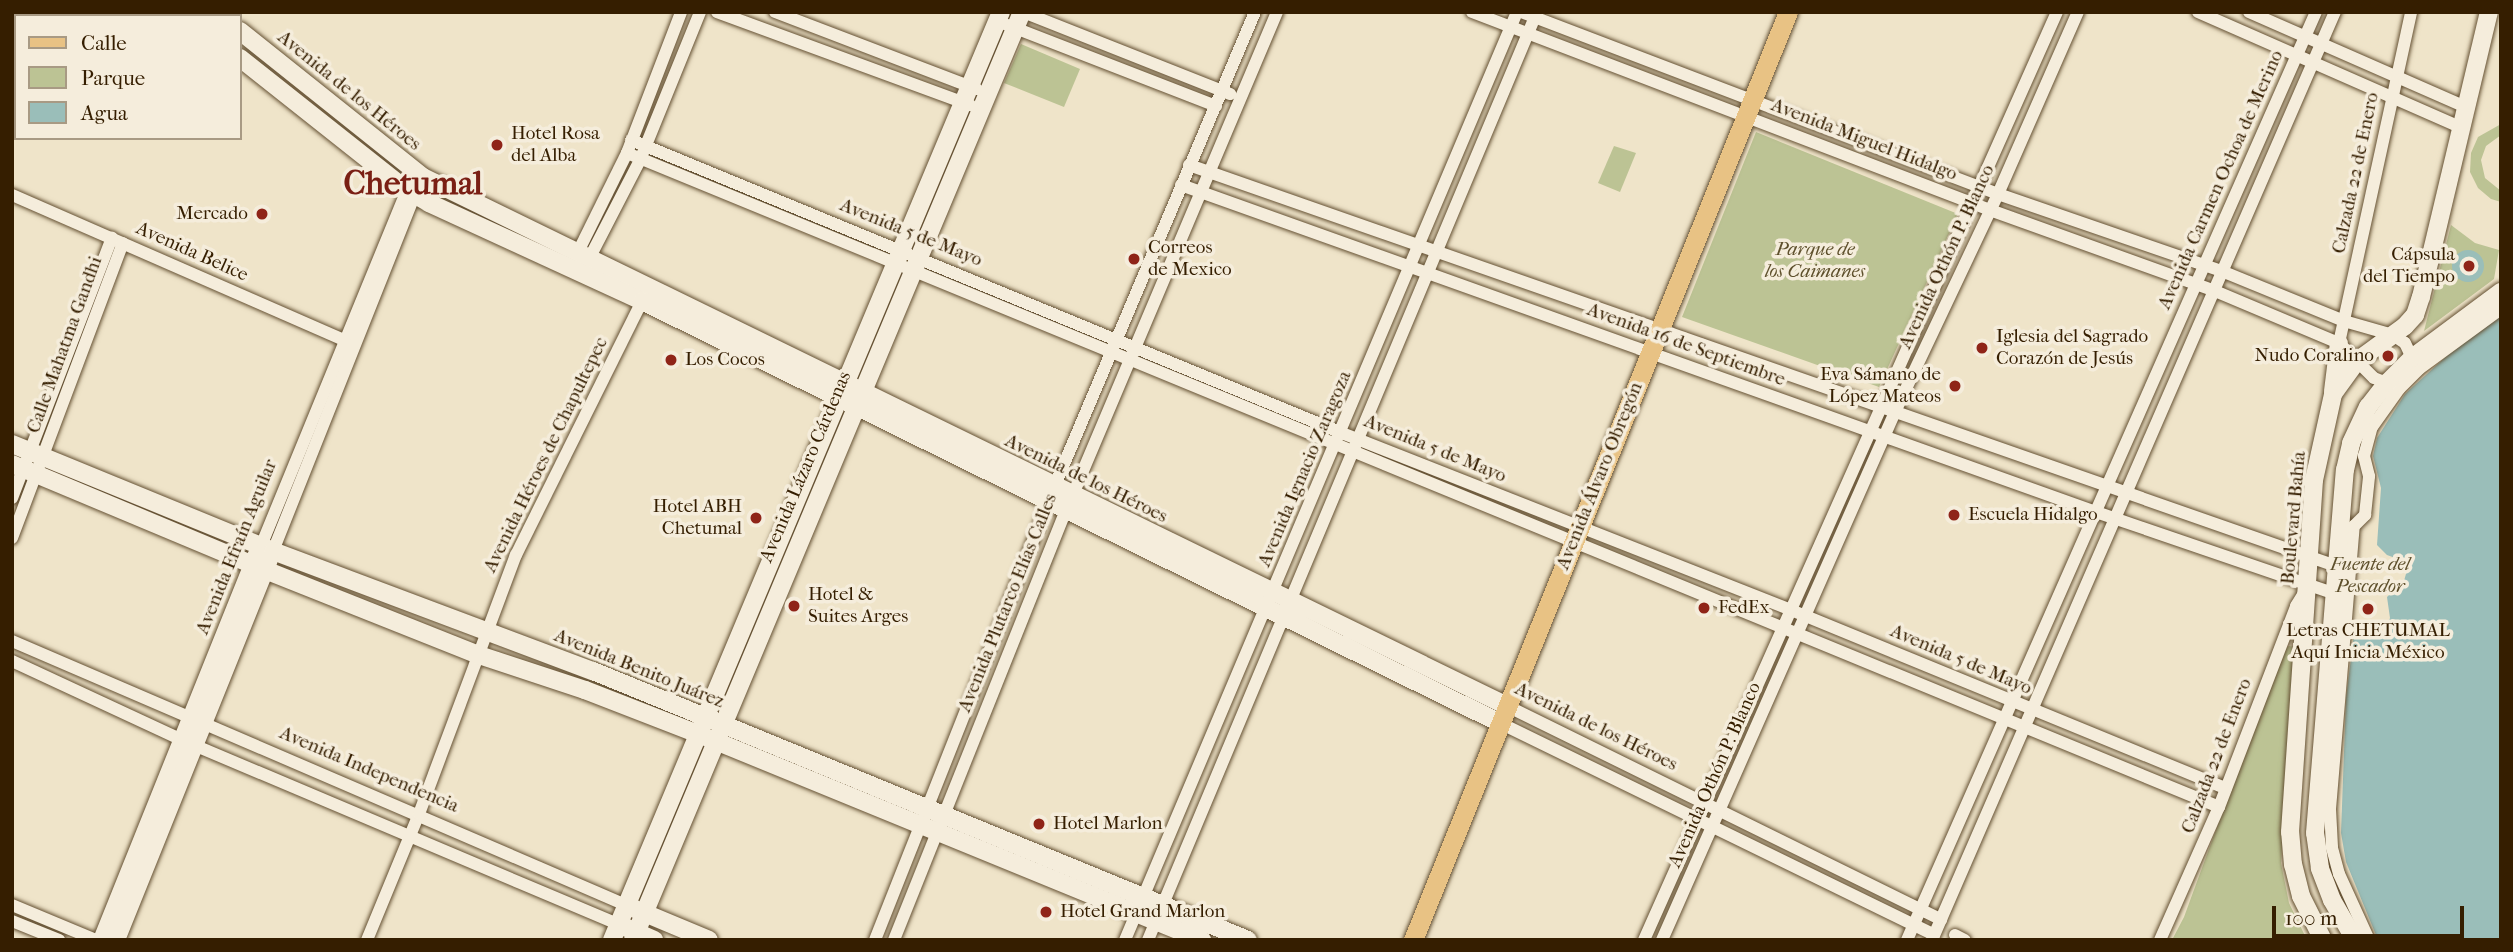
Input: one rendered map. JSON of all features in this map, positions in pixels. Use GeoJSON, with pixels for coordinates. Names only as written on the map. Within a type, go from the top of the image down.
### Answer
{"type":"FeatureCollection","features":[{"type":"Feature","properties":{"kind":"main road","name":"Avenida Álvaro Obregón"},"geometry":{"type":"LineString","coordinates":[[1413,940],[1788,12]]}},
{"type":"Feature","properties":{"kind":"main road","name":"Boulevard Bahía"},"geometry":{"type":"LineString","coordinates":[[2323,940],[2301,896],[2293,865],[2290,832],[2314,480],[2333,394],[2357,361],[2393,335],[2414,315],[2421,297],[2489,12]]}},
{"type":"Feature","properties":{"kind":"main road","name":"Avenida Lázaro Cárdenas"},"geometry":{"type":"LineString","coordinates":[[634,936],[718,733],[849,395],[898,256],[999,17]]}},
{"type":"Feature","properties":{"kind":"main road","name":"Avenida Lázaro Cárdenas"},"geometry":{"type":"LineString","coordinates":[[615,932],[700,725],[849,395],[914,264],[1020,18]]}},
{"type":"Feature","properties":{"kind":"main road","name":"Avenida de los Héroes"},"geometry":{"type":"LineString","coordinates":[[242,33],[419,174],[849,395],[1504,715]]}},
{"type":"Feature","properties":{"kind":"main road","name":"Avenida de los Héroes"},"geometry":{"type":"LineString","coordinates":[[242,60],[410,191],[849,395]]}},
{"type":"Feature","properties":{"kind":"main road"},"geometry":{"type":"LineString","coordinates":[[2355,940],[2328,890],[2320,868],[2315,833],[2345,470],[2351,443],[2368,407],[2387,383],[2412,358],[2501,292]]}},
{"type":"Feature","properties":{"kind":"main road"},"geometry":{"type":"LineString","coordinates":[[2333,394],[2339,343]]}},
{"type":"Feature","properties":{"kind":"main road","name":"Avenida Benito Juárez"},"geometry":{"type":"LineString","coordinates":[[12,444],[371,589],[616,681],[718,733],[1139,905],[1202,940]]}},
{"type":"Feature","properties":{"kind":"main road","name":"Avenida Benito Juárez"},"geometry":{"type":"LineString","coordinates":[[24,469],[200,544],[479,655],[608,699],[700,725]]}},
{"type":"Feature","properties":{"kind":"main road"},"geometry":{"type":"LineString","coordinates":[[200,544],[223,530]]}},
{"type":"Feature","properties":{"kind":"main road","name":"Avenida Efraín Aguilar"},"geometry":{"type":"LineString","coordinates":[[102,940],[189,742],[267,548]]}},
{"type":"Feature","properties":{"kind":"main road"},"geometry":{"type":"LineString","coordinates":[[363,610],[371,589]]}},
{"type":"Feature","properties":{"kind":"main road"},"geometry":{"type":"LineString","coordinates":[[608,699],[616,681]]}},
{"type":"Feature","properties":{"kind":"main road","name":"Avenida Efraín Aguilar"},"geometry":{"type":"LineString","coordinates":[[116,940],[189,742]]}},
{"type":"Feature","properties":{"kind":"main road"},"geometry":{"type":"LineString","coordinates":[[2290,832],[2315,833]]}},
{"type":"Feature","properties":{"kind":"main road","name":"Avenida Independencia"},"geometry":{"type":"LineString","coordinates":[[626,905],[709,940]]}},
{"type":"Feature","properties":{"kind":"main road","name":"Avenida Benito Juárez"},"geometry":{"type":"LineString","coordinates":[[1159,914],[1248,940]]}},
{"type":"Feature","properties":{"kind":"main road"},"geometry":{"type":"LineString","coordinates":[[615,932],[654,940]]}},
{"type":"Feature","properties":{"kind":"street"},"geometry":{"type":"LineString","coordinates":[[583,256],[627,153],[681,12]]}},
{"type":"Feature","properties":{"kind":"street"},"geometry":{"type":"LineString","coordinates":[[583,256],[640,160],[700,12]]}},
{"type":"Feature","properties":{"kind":"street"},"geometry":{"type":"LineString","coordinates":[[717,12],[984,100]]}},
{"type":"Feature","properties":{"kind":"street"},"geometry":{"type":"LineString","coordinates":[[775,12],[984,100]]}},
{"type":"Feature","properties":{"kind":"street","name":"Avenida Plutarco Elías Calles"},"geometry":{"type":"LineString","coordinates":[[875,940],[1051,495],[1255,12]]}},
{"type":"Feature","properties":{"kind":"street","name":"Avenida Plutarco Elías Calles"},"geometry":{"type":"LineString","coordinates":[[894,940],[1069,503],[1199,190],[1277,12]]}},
{"type":"Feature","properties":{"kind":"street","name":"Avenida Miguel Hidalgo"},"geometry":{"type":"LineString","coordinates":[[1472,12],[1528,34],[1982,187],[2224,272],[2344,321],[2393,335]]}},
{"type":"Feature","properties":{"kind":"street","name":"Avenida Miguel Hidalgo"},"geometry":{"type":"LineString","coordinates":[[1519,12],[1536,15],[1990,210],[2215,291],[2339,343],[2374,378],[2387,383]]}},
{"type":"Feature","properties":{"kind":"street","name":"Avenida Ignacio Zaragoza"},"geometry":{"type":"LineString","coordinates":[[1148,940],[1278,604],[1305,519],[1519,12]]}},
{"type":"Feature","properties":{"kind":"street","name":"Avenida Othón P. Blanco"},"geometry":{"type":"LineString","coordinates":[[1644,940],[1982,187],[2057,12]]}},
{"type":"Feature","properties":{"kind":"street","name":"Avenida Othón P. Blanco"},"geometry":{"type":"LineString","coordinates":[[1662,940],[1807,617],[1895,412],[1998,194],[2078,12]]}},
{"type":"Feature","properties":{"kind":"street"},"geometry":{"type":"LineString","coordinates":[[2198,12],[2460,127]]}},
{"type":"Feature","properties":{"kind":"street"},"geometry":{"type":"LineString","coordinates":[[2249,12],[2465,107]]}},
{"type":"Feature","properties":{"kind":"street","name":"Avenida Carmen Ochoa de Merino"},"geometry":{"type":"LineString","coordinates":[[1907,940],[2316,12]]}},
{"type":"Feature","properties":{"kind":"street","name":"Avenida Carmen Ochoa de Merino"},"geometry":{"type":"LineString","coordinates":[[1933,937],[2335,12]]}},
{"type":"Feature","properties":{"kind":"street","name":"Calzada 22 de Enero"},"geometry":{"type":"LineString","coordinates":[[2339,343],[2411,12]]}},
{"type":"Feature","properties":{"kind":"street","name":"Avenida Ignacio Zaragoza"},"geometry":{"type":"LineString","coordinates":[[1125,940],[1278,604],[1321,527],[1536,15]]}},
{"type":"Feature","properties":{"kind":"street"},"geometry":{"type":"LineString","coordinates":[[999,17],[1020,18],[1240,98]]}},
{"type":"Feature","properties":{"kind":"street"},"geometry":{"type":"LineString","coordinates":[[1020,18],[1216,106]]}},
{"type":"Feature","properties":{"kind":"street","name":"Avenida 5 de Mayo"},"geometry":{"type":"LineString","coordinates":[[631,140],[898,256],[1110,353],[1339,438]]}},
{"type":"Feature","properties":{"kind":"street","name":"Avenida 5 de Mayo"},"geometry":{"type":"LineString","coordinates":[[627,153],[898,256]]}},
{"type":"Feature","properties":{"kind":"street","name":"Avenida 16 de Septiembre"},"geometry":{"type":"LineString","coordinates":[[1189,165],[2339,567]]}},
{"type":"Feature","properties":{"kind":"street","name":"Avenida Efraín Aguilar"},"geometry":{"type":"LineString","coordinates":[[267,548],[419,174]]}},
{"type":"Feature","properties":{"kind":"street","name":"Avenida 16 de Septiembre"},"geometry":{"type":"LineString","coordinates":[[1181,185],[2096,512],[2308,587],[2336,594]]}},
{"type":"Feature","properties":{"kind":"street","name":"Avenida Belice"},"geometry":{"type":"LineString","coordinates":[[12,195],[349,342]]}},
{"type":"Feature","properties":{"kind":"street","name":"Calle Mahatma Gandhi"},"geometry":{"type":"LineString","coordinates":[[12,498],[24,469],[37,454],[117,241]]}},
{"type":"Feature","properties":{"kind":"street","name":"Avenida 5 de Mayo"},"geometry":{"type":"LineString","coordinates":[[914,264],[1116,338],[1339,438],[1576,535],[1784,627],[2219,807]]}},
{"type":"Feature","properties":{"kind":"street","name":"Avenida Héroes de Chapultepec"},"geometry":{"type":"LineString","coordinates":[[367,940],[419,814],[516,555],[642,301]]}},
{"type":"Feature","properties":{"kind":"street"},"geometry":{"type":"LineString","coordinates":[[2369,940],[2339,874],[2332,847],[2330,809],[2354,526],[2365,515],[2369,476],[2364,456],[2372,427],[2399,389],[2419,369],[2501,309]]}},
{"type":"Feature","properties":{"kind":"street"},"geometry":{"type":"LineString","coordinates":[[2393,335],[2404,343],[2412,358]]}},
{"type":"Feature","properties":{"kind":"street","name":"Calle Mahatma Gandhi"},"geometry":{"type":"LineString","coordinates":[[12,538],[24,469]]}},
{"type":"Feature","properties":{"kind":"street"},"geometry":{"type":"LineString","coordinates":[[1305,519],[1321,527]]}},
{"type":"Feature","properties":{"kind":"street","name":"Avenida 5 de Mayo"},"geometry":{"type":"LineString","coordinates":[[1576,535],[1791,610],[2226,788]]}},
{"type":"Feature","properties":{"kind":"street"},"geometry":{"type":"LineString","coordinates":[[2063,587],[2083,595]]}},
{"type":"Feature","properties":{"kind":"street","name":"Calzada 22 de Enero"},"geometry":{"type":"LineString","coordinates":[[2160,940],[2219,807],[2296,606],[2308,587]]}},
{"type":"Feature","properties":{"kind":"street"},"geometry":{"type":"LineString","coordinates":[[994,637],[1012,644]]}},
{"type":"Feature","properties":{"kind":"street","name":"Avenida Independencia"},"geometry":{"type":"LineString","coordinates":[[12,641],[626,905]]}},
{"type":"Feature","properties":{"kind":"street"},"geometry":{"type":"LineString","coordinates":[[12,661],[189,742],[408,836],[615,932]]}},
{"type":"Feature","properties":{"kind":"street","name":"Avenida de los Héroes"},"geometry":{"type":"LineString","coordinates":[[1504,715],[1706,804],[1941,920]]}},
{"type":"Feature","properties":{"kind":"street","name":"Avenida de los Héroes"},"geometry":{"type":"LineString","coordinates":[[1504,715],[1699,820],[1914,925],[1933,937]]}},
{"type":"Feature","properties":{"kind":"street"},"geometry":{"type":"LineString","coordinates":[[1982,771],[2001,780]]}},
{"type":"Feature","properties":{"kind":"street"},"geometry":{"type":"LineString","coordinates":[[329,802],[339,780]]}},
{"type":"Feature","properties":{"kind":"street"},"geometry":{"type":"LineString","coordinates":[[12,905],[96,940]]}},
{"type":"Feature","properties":{"kind":"street"},"geometry":{"type":"LineString","coordinates":[[12,921],[59,940]]}},
{"type":"Feature","properties":{"kind":"green space"},"geometry":{"type":"Polygon","coordinates":[[[1021,44],[1080,69],[1064,107],[1004,83],[1021,44]]]}},
{"type":"Feature","properties":{"kind":"green space"},"geometry":{"type":"Polygon","coordinates":[[[2501,124],[2501,135],[2486,146],[2481,160],[2485,178],[2501,191],[2501,202],[2491,199],[2478,188],[2470,172],[2471,153],[2478,137],[2501,124]]]}},
{"type":"Feature","properties":{"kind":"green space","name":"Parque de los Caimanes"},"geometry":{"type":"Polygon","coordinates":[[[1756,132],[1958,214],[1879,387],[1682,317],[1756,132]]]}},
{"type":"Feature","properties":{"kind":"green space"},"geometry":{"type":"Polygon","coordinates":[[[1614,146],[1636,153],[1620,192],[1598,183],[1614,146]]]}},
{"type":"Feature","properties":{"kind":"green space"},"geometry":{"type":"Polygon","coordinates":[[[2451,225],[2475,243],[2499,250],[2494,279],[2424,331],[2451,225]]]}},
{"type":"Feature","properties":{"kind":"green space"},"geometry":{"type":"Polygon","coordinates":[[[2289,646],[2295,647],[2281,863],[2289,903],[2307,940],[2172,940],[2184,917],[2282,650],[2289,646]]]}},
{"type":"Feature","properties":{"kind":"water"},"geometry":{"type":"Polygon","coordinates":[[[2468,250],[2479,255],[2484,266],[2479,277],[2468,282],[2457,277],[2452,266],[2457,255],[2468,250]]]}},
{"type":"Feature","properties":{"kind":"water"},"geometry":{"type":"Polygon","coordinates":[[[2501,315],[2501,940],[2378,940],[2346,862],[2341,833],[2346,698],[2354,634],[2363,630],[2384,635],[2390,618],[2387,597],[2404,581],[2409,563],[2387,555],[2377,545],[2381,488],[2373,456],[2377,438],[2405,394],[2450,353],[2501,315]]]}},
{"type":"Feature","properties":{"kind":"place","name":"Hotel Rosa del Alba"},"geometry":{"type":"Point","coordinates":[497,145]}},
{"type":"Feature","properties":{"kind":"place","name":"Mercado"},"geometry":{"type":"Point","coordinates":[262,214]}},
{"type":"Feature","properties":{"kind":"place","name":"Correos de Mexico"},"geometry":{"type":"Point","coordinates":[1134,259]}},
{"type":"Feature","properties":{"kind":"place","name":"Cápsula del Tiempo"},"geometry":{"type":"Point","coordinates":[2469,266]}},
{"type":"Feature","properties":{"kind":"place","name":"Iglesia del Sagrado Corazón de Jesús"},"geometry":{"type":"Point","coordinates":[1982,348]}},
{"type":"Feature","properties":{"kind":"place","name":"Nudo Coralino"},"geometry":{"type":"Point","coordinates":[2388,356]}},
{"type":"Feature","properties":{"kind":"place","name":"Los Cocos"},"geometry":{"type":"Point","coordinates":[671,360]}},
{"type":"Feature","properties":{"kind":"place","name":"Eva Sámano de López Mateos"},"geometry":{"type":"Point","coordinates":[1955,386]}},
{"type":"Feature","properties":{"kind":"place","name":"Escuela Hidalgo"},"geometry":{"type":"Point","coordinates":[1954,515]}},
{"type":"Feature","properties":{"kind":"place","name":"Hotel ABH Chetumal"},"geometry":{"type":"Point","coordinates":[756,518]}},
{"type":"Feature","properties":{"kind":"place","name":"Hotel & Suites Arges"},"geometry":{"type":"Point","coordinates":[794,606]}},
{"type":"Feature","properties":{"kind":"place","name":"FedEx"},"geometry":{"type":"Point","coordinates":[1704,608]}},
{"type":"Feature","properties":{"kind":"place","name":"Letras CHETUMAL Aquí Inicia México"},"geometry":{"type":"Point","coordinates":[2368,609]}},
{"type":"Feature","properties":{"kind":"place","name":"Hotel Marlon"},"geometry":{"type":"Point","coordinates":[1039,824]}},
{"type":"Feature","properties":{"kind":"place","name":"Hotel Grand Marlon"},"geometry":{"type":"Point","coordinates":[1046,912]}},
{"type":"Feature","properties":{"kind":"district","name":"Chetumal"},"geometry":{"type":"Point","coordinates":[413,184]}},
{"type":"Feature","properties":{"kind":"park label","name":"Fuente del Pescador"},"geometry":{"type":"Point","coordinates":[2370,576]}}]}
